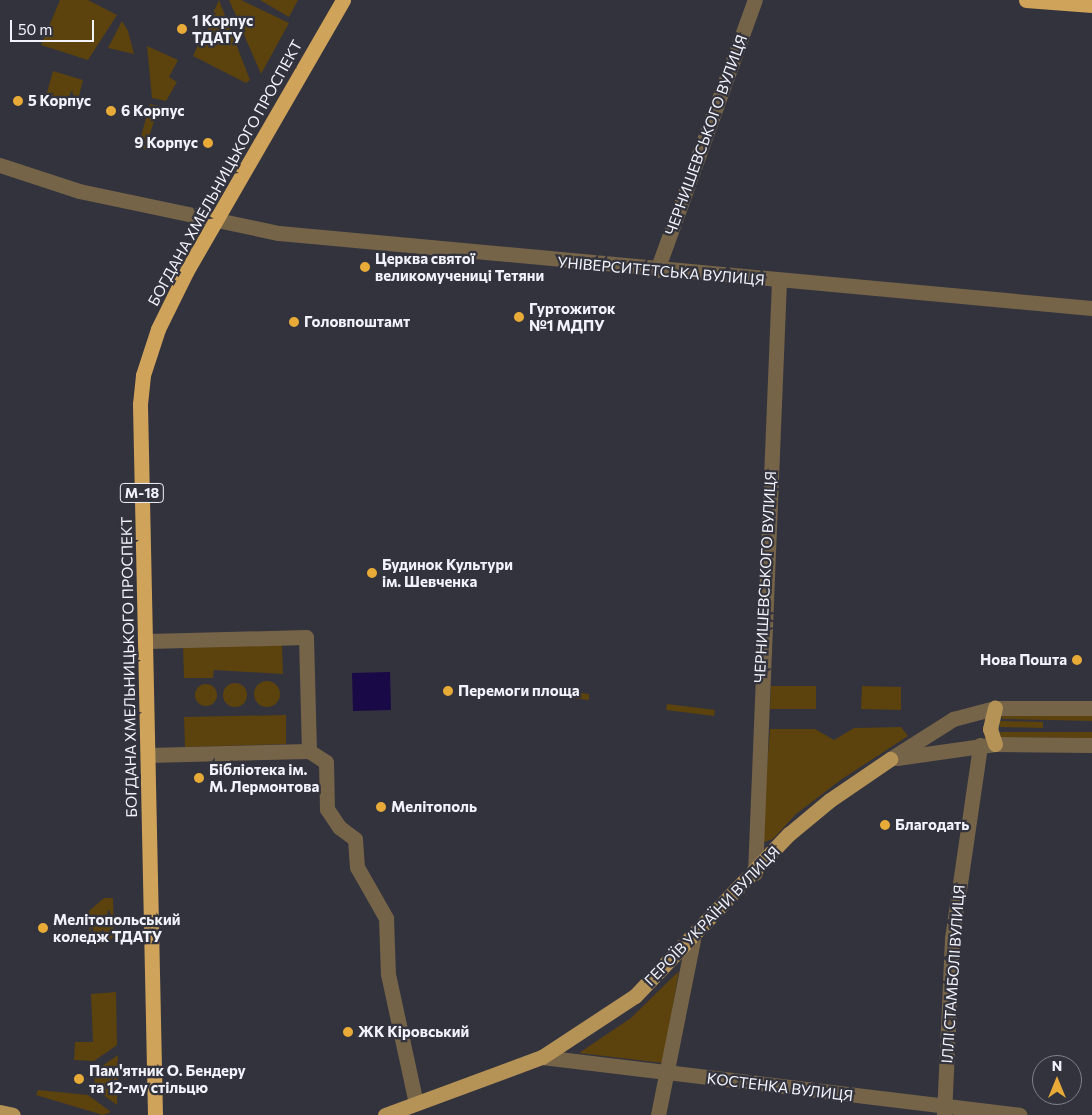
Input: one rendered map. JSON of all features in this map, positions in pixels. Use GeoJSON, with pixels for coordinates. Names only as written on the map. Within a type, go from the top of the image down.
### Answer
{"type":"FeatureCollection","features":[{"type":"Feature","properties":{"kind":"highway","name":"БОГДАНА ХМЕЛЬНИЦЬКОГО ПРОСПЕКТ"},"geometry":{"type":"LineString","coordinates":[[155,1115],[147,641],[140,404],[143,375],[158,329],[215,223],[343,0]]}},
{"type":"Feature","properties":{"kind":"highway"},"geometry":{"type":"LineString","coordinates":[[1026,0],[1092,5]]}},
{"type":"Feature","properties":{"kind":"main road"},"geometry":{"type":"LineString","coordinates":[[987,745],[995,708]]}},
{"type":"Feature","properties":{"kind":"main road","name":"ГЕРОЇВ УКРАЇНИ ВУЛИЦЯ"},"geometry":{"type":"LineString","coordinates":[[385,1115],[542,1057],[635,996],[693,940],[789,834],[830,800],[890,759]]}},
{"type":"Feature","properties":{"kind":"main road"},"geometry":{"type":"LineString","coordinates":[[0,1112],[13,1115]]}},
{"type":"Feature","properties":{"kind":"street","name":"ЧЕРНИШЕВСЬКОГО ВУЛИЦЯ"},"geometry":{"type":"LineString","coordinates":[[657,270],[755,0]]}},
{"type":"Feature","properties":{"kind":"street","name":"УНІВЕРСИТЕТСЬКА ВУЛИЦЯ"},"geometry":{"type":"LineString","coordinates":[[0,165],[79,191],[215,223],[657,270],[1092,308]]}},
{"type":"Feature","properties":{"kind":"street","name":"ЧЕРНИШЕВСЬКОГО ВУЛИЦЯ"},"geometry":{"type":"LineString","coordinates":[[755,873],[779,281]]}},
{"type":"Feature","properties":{"kind":"street"},"geometry":{"type":"LineString","coordinates":[[147,641],[306,637],[308,751]]}},
{"type":"Feature","properties":{"kind":"street"},"geometry":{"type":"LineString","coordinates":[[890,759],[953,719],[995,708],[1092,708]]}},
{"type":"Feature","properties":{"kind":"street"},"geometry":{"type":"LineString","coordinates":[[890,759],[987,745],[1092,745]]}},
{"type":"Feature","properties":{"kind":"street","name":"ІЛЛІ СТАМБОЛІ ВУЛИЦЯ"},"geometry":{"type":"LineString","coordinates":[[944,1111],[952,938],[987,745]]}},
{"type":"Feature","properties":{"kind":"street"},"geometry":{"type":"LineString","coordinates":[[148,756],[308,751],[326,762],[327,809],[339,827],[355,839],[357,867],[386,918],[388,974],[416,1103]]}},
{"type":"Feature","properties":{"kind":"street"},"geometry":{"type":"LineString","coordinates":[[658,1115],[693,940]]}},
{"type":"Feature","properties":{"kind":"street","name":"КОСТЕНКА ВУЛИЦЯ"},"geometry":{"type":"LineString","coordinates":[[542,1057],[666,1072],[944,1111],[1019,1115]]}},
{"type":"Feature","properties":{"kind":"shaded area"},"geometry":{"type":"Polygon","coordinates":[[[60,0],[88,0],[117,15],[88,60],[41,45],[60,0]]]}},
{"type":"Feature","properties":{"kind":"shaded area"},"geometry":{"type":"Polygon","coordinates":[[[219,0],[250,80],[246,83],[193,56],[219,0]]]}},
{"type":"Feature","properties":{"kind":"shaded area"},"geometry":{"type":"Polygon","coordinates":[[[229,0],[241,0],[289,23],[261,74],[229,0]]]}},
{"type":"Feature","properties":{"kind":"shaded area"},"geometry":{"type":"Polygon","coordinates":[[[260,0],[298,0],[289,17],[260,0]]]}},
{"type":"Feature","properties":{"kind":"shaded area"},"geometry":{"type":"Polygon","coordinates":[[[122,21],[128,31],[134,54],[108,48],[122,21]]]}},
{"type":"Feature","properties":{"kind":"shaded area"},"geometry":{"type":"Polygon","coordinates":[[[147,46],[178,60],[169,77],[177,82],[166,101],[152,98],[147,46]]]}},
{"type":"Feature","properties":{"kind":"shaded area"},"geometry":{"type":"Polygon","coordinates":[[[53,71],[83,80],[77,104],[46,96],[53,71]]]}},
{"type":"Feature","properties":{"kind":"shaded area"},"geometry":{"type":"Polygon","coordinates":[[[150,104],[159,106],[145,149],[138,147],[150,104]]]}},
{"type":"Feature","properties":{"kind":"shaded area"},"geometry":{"type":"Polygon","coordinates":[[[282,644],[283,674],[214,670],[213,678],[184,678],[183,646],[282,644]]]}},
{"type":"Feature","properties":{"kind":"shaded area"},"geometry":{"type":"Polygon","coordinates":[[[390,672],[391,710],[353,711],[352,673],[390,672]]]}},
{"type":"Feature","properties":{"kind":"shaded area"},"geometry":{"type":"Polygon","coordinates":[[[267,681],[276,685],[280,694],[276,703],[267,707],[258,703],[254,694],[258,685],[267,681]]]}},
{"type":"Feature","properties":{"kind":"shaded area"},"geometry":{"type":"Polygon","coordinates":[[[230,683],[240,683],[247,690],[247,700],[240,707],[230,707],[223,700],[223,690],[230,683]]]}},
{"type":"Feature","properties":{"kind":"shaded area"},"geometry":{"type":"Polygon","coordinates":[[[202,684],[210,684],[217,691],[217,699],[210,706],[202,706],[195,699],[195,691],[202,684]]]}},
{"type":"Feature","properties":{"kind":"shaded area"},"geometry":{"type":"Polygon","coordinates":[[[771,686],[816,686],[816,709],[770,709],[771,686]]]}},
{"type":"Feature","properties":{"kind":"shaded area"},"geometry":{"type":"Polygon","coordinates":[[[862,686],[901,687],[901,710],[861,709],[862,686]]]}},
{"type":"Feature","properties":{"kind":"shaded area"},"geometry":{"type":"Polygon","coordinates":[[[541,688],[589,694],[589,700],[540,694],[541,688]]]}},
{"type":"Feature","properties":{"kind":"shaded area"},"geometry":{"type":"Polygon","coordinates":[[[667,704],[715,710],[714,716],[666,710],[667,704]]]}},
{"type":"Feature","properties":{"kind":"shaded area"},"geometry":{"type":"Polygon","coordinates":[[[1002,713],[1092,714],[1092,721],[1002,719],[1002,713]]]}},
{"type":"Feature","properties":{"kind":"shaded area"},"geometry":{"type":"Polygon","coordinates":[[[286,715],[286,744],[185,747],[184,717],[286,715]]]}},
{"type":"Feature","properties":{"kind":"shaded area"},"geometry":{"type":"Polygon","coordinates":[[[1000,721],[1043,722],[1043,728],[1000,727],[1000,721]]]}},
{"type":"Feature","properties":{"kind":"shaded area"},"geometry":{"type":"Polygon","coordinates":[[[901,727],[908,736],[842,779],[796,814],[773,839],[761,843],[770,729],[815,729],[834,740],[854,728],[901,727]]]}},
{"type":"Feature","properties":{"kind":"shaded area"},"geometry":{"type":"Polygon","coordinates":[[[1000,732],[1092,732],[1092,738],[1001,737],[1000,732]]]}},
{"type":"Feature","properties":{"kind":"shaded area"},"geometry":{"type":"Polygon","coordinates":[[[104,898],[113,898],[114,936],[105,944],[90,945],[89,911],[104,898]]]}},
{"type":"Feature","properties":{"kind":"shaded area"},"geometry":{"type":"Polygon","coordinates":[[[679,971],[663,1063],[579,1053],[631,1018],[679,971]]]}},
{"type":"Feature","properties":{"kind":"shaded area"},"geometry":{"type":"Polygon","coordinates":[[[116,992],[117,1045],[94,1061],[74,1060],[75,1042],[93,1042],[91,994],[116,992]]]}},
{"type":"Feature","properties":{"kind":"shaded area"},"geometry":{"type":"Polygon","coordinates":[[[118,1055],[117,1105],[94,1088],[95,1071],[118,1055]]]}},
{"type":"Feature","properties":{"kind":"shaded area"},"geometry":{"type":"Polygon","coordinates":[[[38,1090],[88,1095],[111,1112],[103,1115],[36,1095],[38,1090]]]}},
{"type":"Feature","properties":{"kind":"place","name":"1 Корпус ТДАТУ"},"geometry":{"type":"Point","coordinates":[182,29]}},
{"type":"Feature","properties":{"kind":"place","name":"5 Корпус"},"geometry":{"type":"Point","coordinates":[18,101]}},
{"type":"Feature","properties":{"kind":"place","name":"6 Корпус"},"geometry":{"type":"Point","coordinates":[111,111]}},
{"type":"Feature","properties":{"kind":"place","name":"9 Корпус"},"geometry":{"type":"Point","coordinates":[208,143]}},
{"type":"Feature","properties":{"kind":"place","name":"Церква святої великомучениці Тетяни"},"geometry":{"type":"Point","coordinates":[365,267]}},
{"type":"Feature","properties":{"kind":"place","name":"Гуртожиток №1 МДПУ"},"geometry":{"type":"Point","coordinates":[519,317]}},
{"type":"Feature","properties":{"kind":"place","name":"Головпоштамт"},"geometry":{"type":"Point","coordinates":[294,322]}},
{"type":"Feature","properties":{"kind":"place","name":"Будинок Культури ім. Шевченка"},"geometry":{"type":"Point","coordinates":[372,573]}},
{"type":"Feature","properties":{"kind":"place","name":"Нова Пошта"},"geometry":{"type":"Point","coordinates":[1077,660]}},
{"type":"Feature","properties":{"kind":"place","name":"Перемоги площа"},"geometry":{"type":"Point","coordinates":[448,691]}},
{"type":"Feature","properties":{"kind":"place","name":"Бібліотека ім. М. Лермонтова"},"geometry":{"type":"Point","coordinates":[199,778]}},
{"type":"Feature","properties":{"kind":"place","name":"Мелітополь"},"geometry":{"type":"Point","coordinates":[381,807]}},
{"type":"Feature","properties":{"kind":"place","name":"Благодать"},"geometry":{"type":"Point","coordinates":[885,825]}},
{"type":"Feature","properties":{"kind":"place","name":"Мелітопольський коледж ТДАТУ"},"geometry":{"type":"Point","coordinates":[43,928]}},
{"type":"Feature","properties":{"kind":"place","name":"ЖК Кіровський"},"geometry":{"type":"Point","coordinates":[348,1032]}},
{"type":"Feature","properties":{"kind":"place","name":"Пам'ятник О. Бендеру та 12-му стільцю"},"geometry":{"type":"Point","coordinates":[79,1079]}}]}
